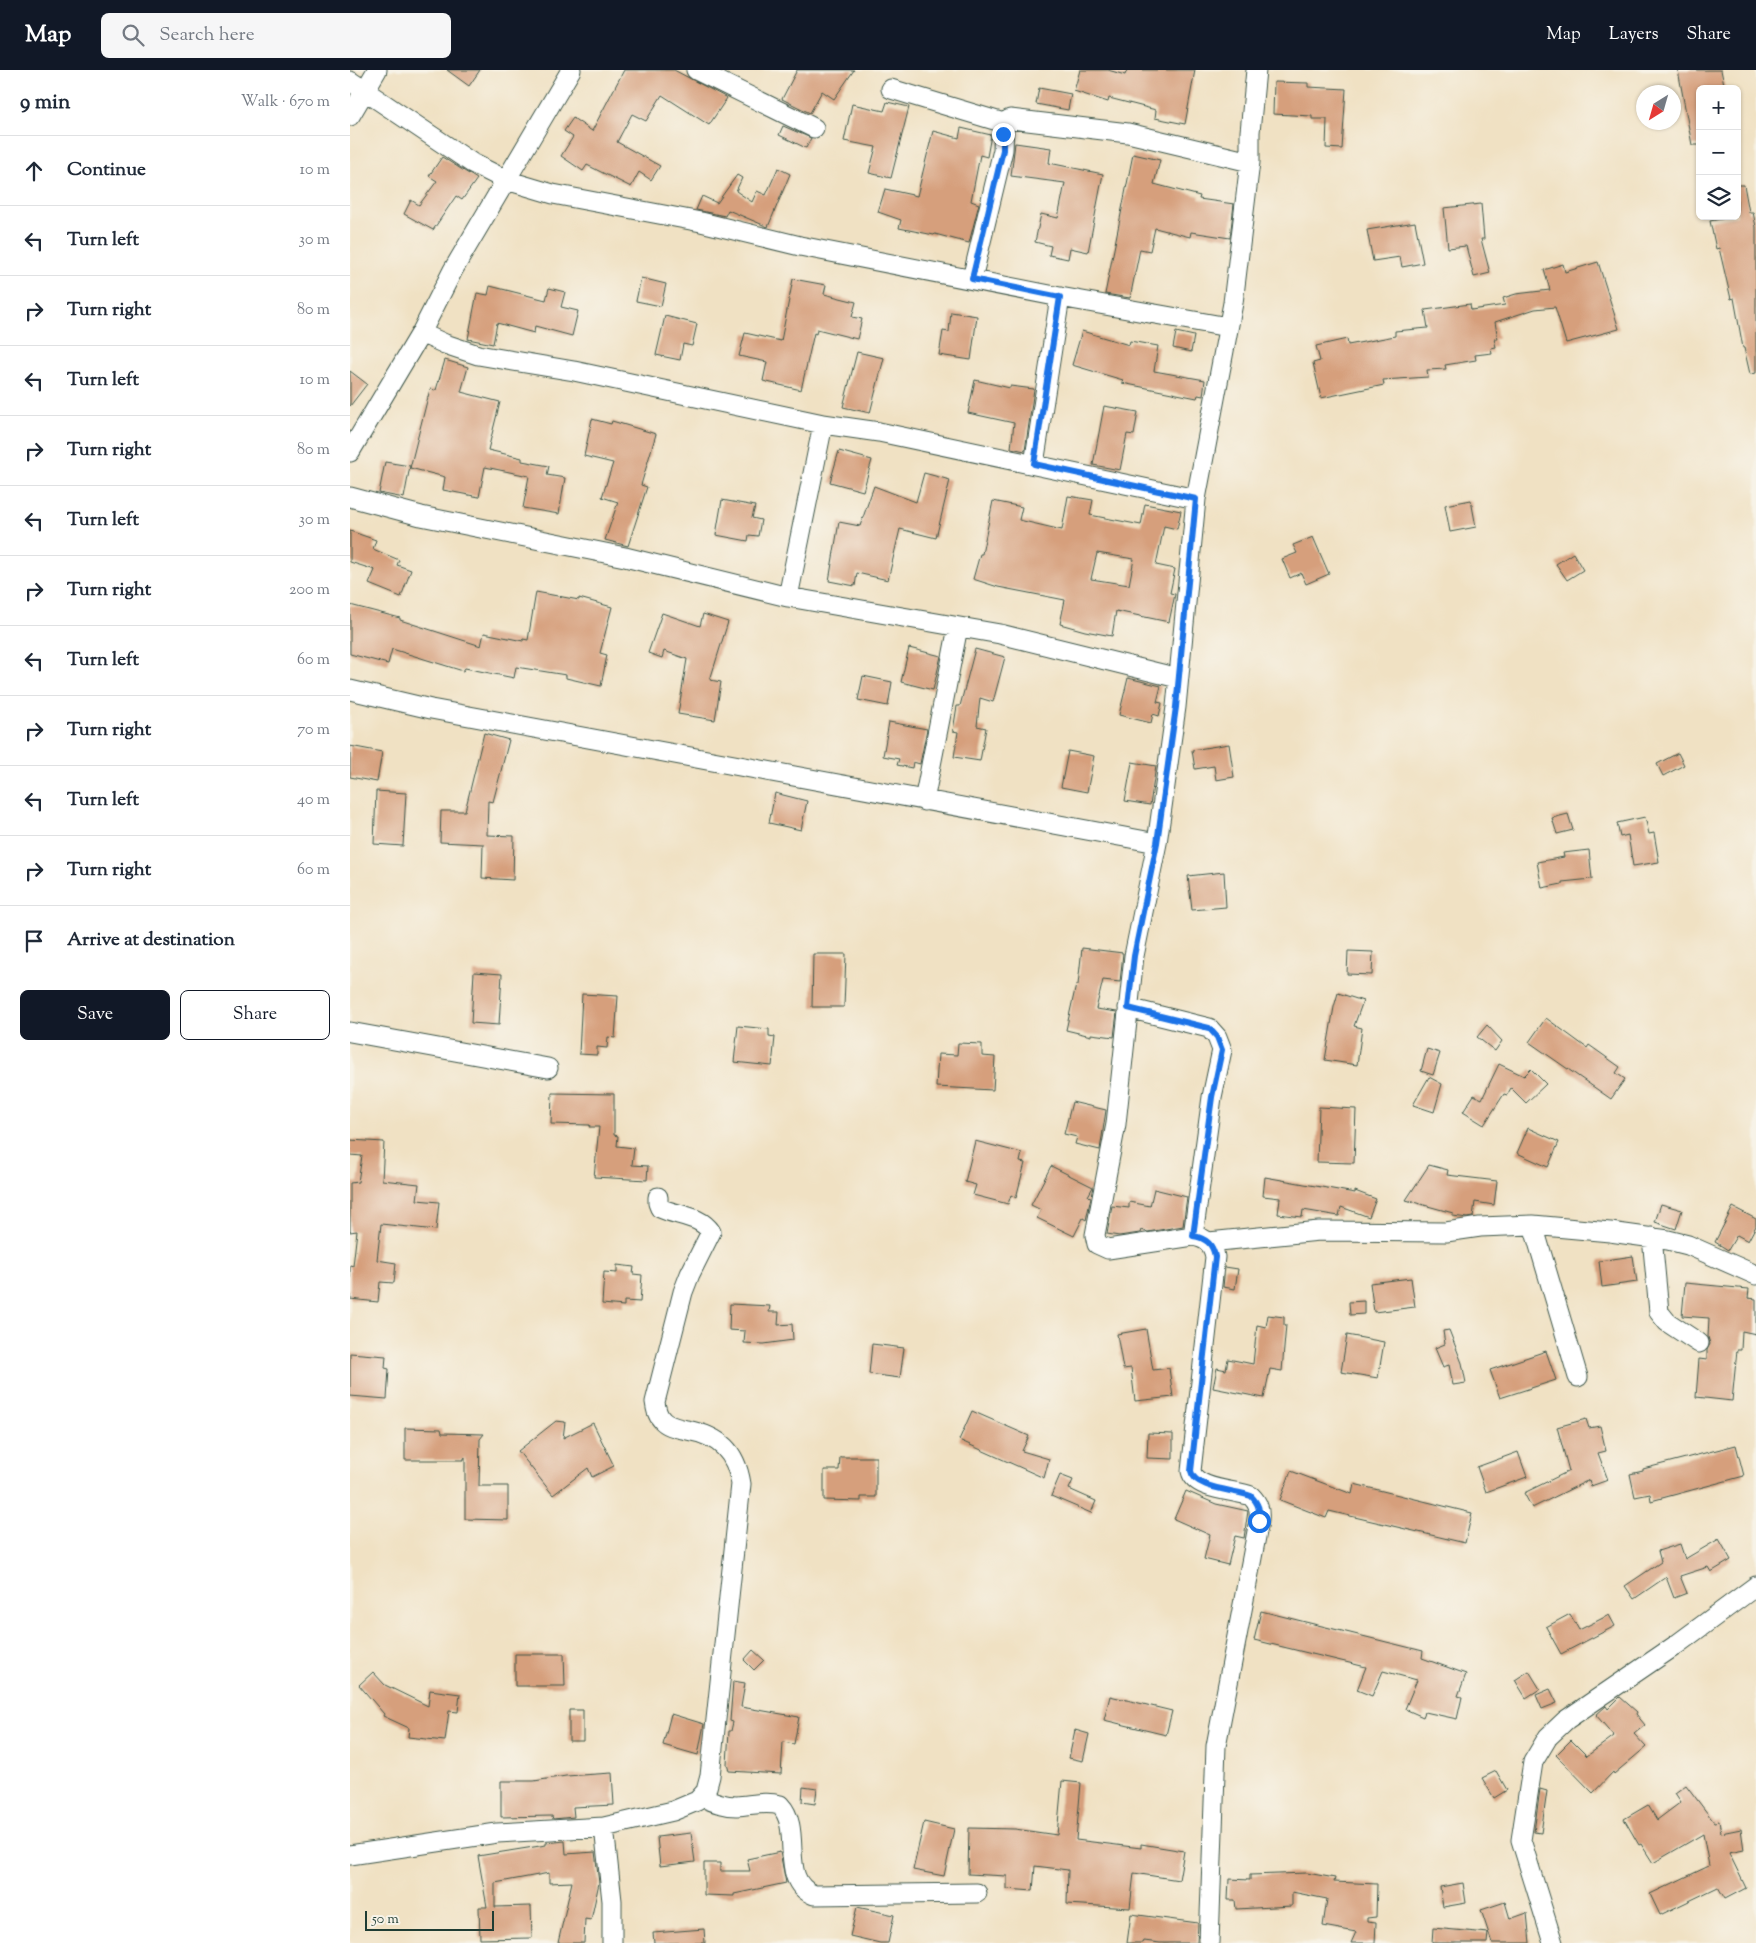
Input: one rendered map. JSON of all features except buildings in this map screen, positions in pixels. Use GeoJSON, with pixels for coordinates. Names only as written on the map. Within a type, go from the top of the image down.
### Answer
{"type":"FeatureCollection","features":[{"type":"Feature","properties":{"kind":"street"},"geometry":{"type":"LineString","coordinates":[[350,116],[357,86],[377,70]]}},
{"type":"Feature","properties":{"kind":"street"},"geometry":{"type":"LineString","coordinates":[[350,452],[421,332],[453,270],[571,70]]}},
{"type":"Feature","properties":{"kind":"street"},"geometry":{"type":"LineString","coordinates":[[696,70],[814,128]]}},
{"type":"Feature","properties":{"kind":"street"},"geometry":{"type":"LineString","coordinates":[[1256,70],[1250,132],[1250,162],[1228,327],[1196,499],[1178,678],[1157,843],[1134,956],[1116,1124],[1095,1240],[1097,1244],[1108,1249],[1201,1239],[1319,1231],[1446,1232],[1480,1227],[1533,1225],[1652,1237],[1688,1245],[1756,1275]]}},
{"type":"Feature","properties":{"kind":"street"},"geometry":{"type":"LineString","coordinates":[[357,86],[472,163],[506,180],[553,194],[701,222],[800,246],[1060,297],[1228,327]]}},
{"type":"Feature","properties":{"kind":"street"},"geometry":{"type":"LineString","coordinates":[[891,89],[1004,123]]}},
{"type":"Feature","properties":{"kind":"street"},"geometry":{"type":"LineString","coordinates":[[1004,123],[1010,119],[1128,133],[1250,162]]}},
{"type":"Feature","properties":{"kind":"street"},"geometry":{"type":"LineString","coordinates":[[972,279],[1003,150],[1004,123]]}},
{"type":"Feature","properties":{"kind":"street"},"geometry":{"type":"LineString","coordinates":[[1034,464],[1060,297]]}},
{"type":"Feature","properties":{"kind":"street"},"geometry":{"type":"LineString","coordinates":[[421,332],[444,344],[478,355],[574,371],[823,424],[879,432],[1196,499]]}},
{"type":"Feature","properties":{"kind":"street"},"geometry":{"type":"LineString","coordinates":[[788,597],[823,424]]}},
{"type":"Feature","properties":{"kind":"street"},"geometry":{"type":"LineString","coordinates":[[350,497],[421,516],[625,557],[788,597],[1000,634],[1178,678]]}},
{"type":"Feature","properties":{"kind":"street"},"geometry":{"type":"LineString","coordinates":[[924,800],[958,627]]}},
{"type":"Feature","properties":{"kind":"street"},"geometry":{"type":"LineString","coordinates":[[350,690],[431,709],[1157,843]]}},
{"type":"Feature","properties":{"kind":"street"},"geometry":{"type":"LineString","coordinates":[[1128,1008],[1209,1028],[1217,1037],[1222,1050],[1212,1097],[1201,1239]]}},
{"type":"Feature","properties":{"kind":"street"},"geometry":{"type":"LineString","coordinates":[[350,1032],[548,1068]]}},
{"type":"Feature","properties":{"kind":"street"},"geometry":{"type":"LineString","coordinates":[[350,1855],[497,1833],[604,1827],[673,1811],[702,1797],[706,1792],[710,1776],[741,1484],[737,1464],[728,1450],[716,1441],[663,1422],[657,1412],[655,1402],[683,1292],[711,1232],[707,1226],[697,1220],[660,1208],[658,1197]]}},
{"type":"Feature","properties":{"kind":"street"},"geometry":{"type":"LineString","coordinates":[[1533,1225],[1578,1377]]}},
{"type":"Feature","properties":{"kind":"street"},"geometry":{"type":"LineString","coordinates":[[1652,1237],[1659,1312],[1667,1322],[1699,1343]]}},
{"type":"Feature","properties":{"kind":"street"},"geometry":{"type":"LineString","coordinates":[[1201,1239],[1213,1249],[1215,1257],[1192,1476],[1201,1484],[1251,1496],[1257,1502],[1260,1511],[1216,1746],[1209,1943]]}},
{"type":"Feature","properties":{"kind":"street"},"geometry":{"type":"LineString","coordinates":[[1553,1943],[1521,1840],[1533,1762],[1548,1737],[1566,1720],[1676,1645],[1756,1586]]}},
{"type":"Feature","properties":{"kind":"street"},"geometry":{"type":"LineString","coordinates":[[702,1797],[724,1805],[764,1803],[780,1805],[789,1818],[795,1877],[805,1892],[814,1895],[977,1893]]}},
{"type":"Feature","properties":{"kind":"street"},"geometry":{"type":"LineString","coordinates":[[604,1827],[612,1901],[612,1943]]}},
{"type":"Feature","properties":{"kind":"route"},"geometry":{"type":"LineString","coordinates":[[1003,134],[1003,150],[972,279],[1060,297],[1034,464],[1196,499],[1176,707],[1157,843],[1134,956],[1128,1008],[1209,1028],[1217,1037],[1222,1050],[1212,1097],[1193,1236],[1202,1237],[1208,1242],[1213,1249],[1215,1257],[1191,1471],[1192,1476],[1201,1484],[1251,1496],[1257,1502],[1260,1511],[1259,1521]]}}]}
